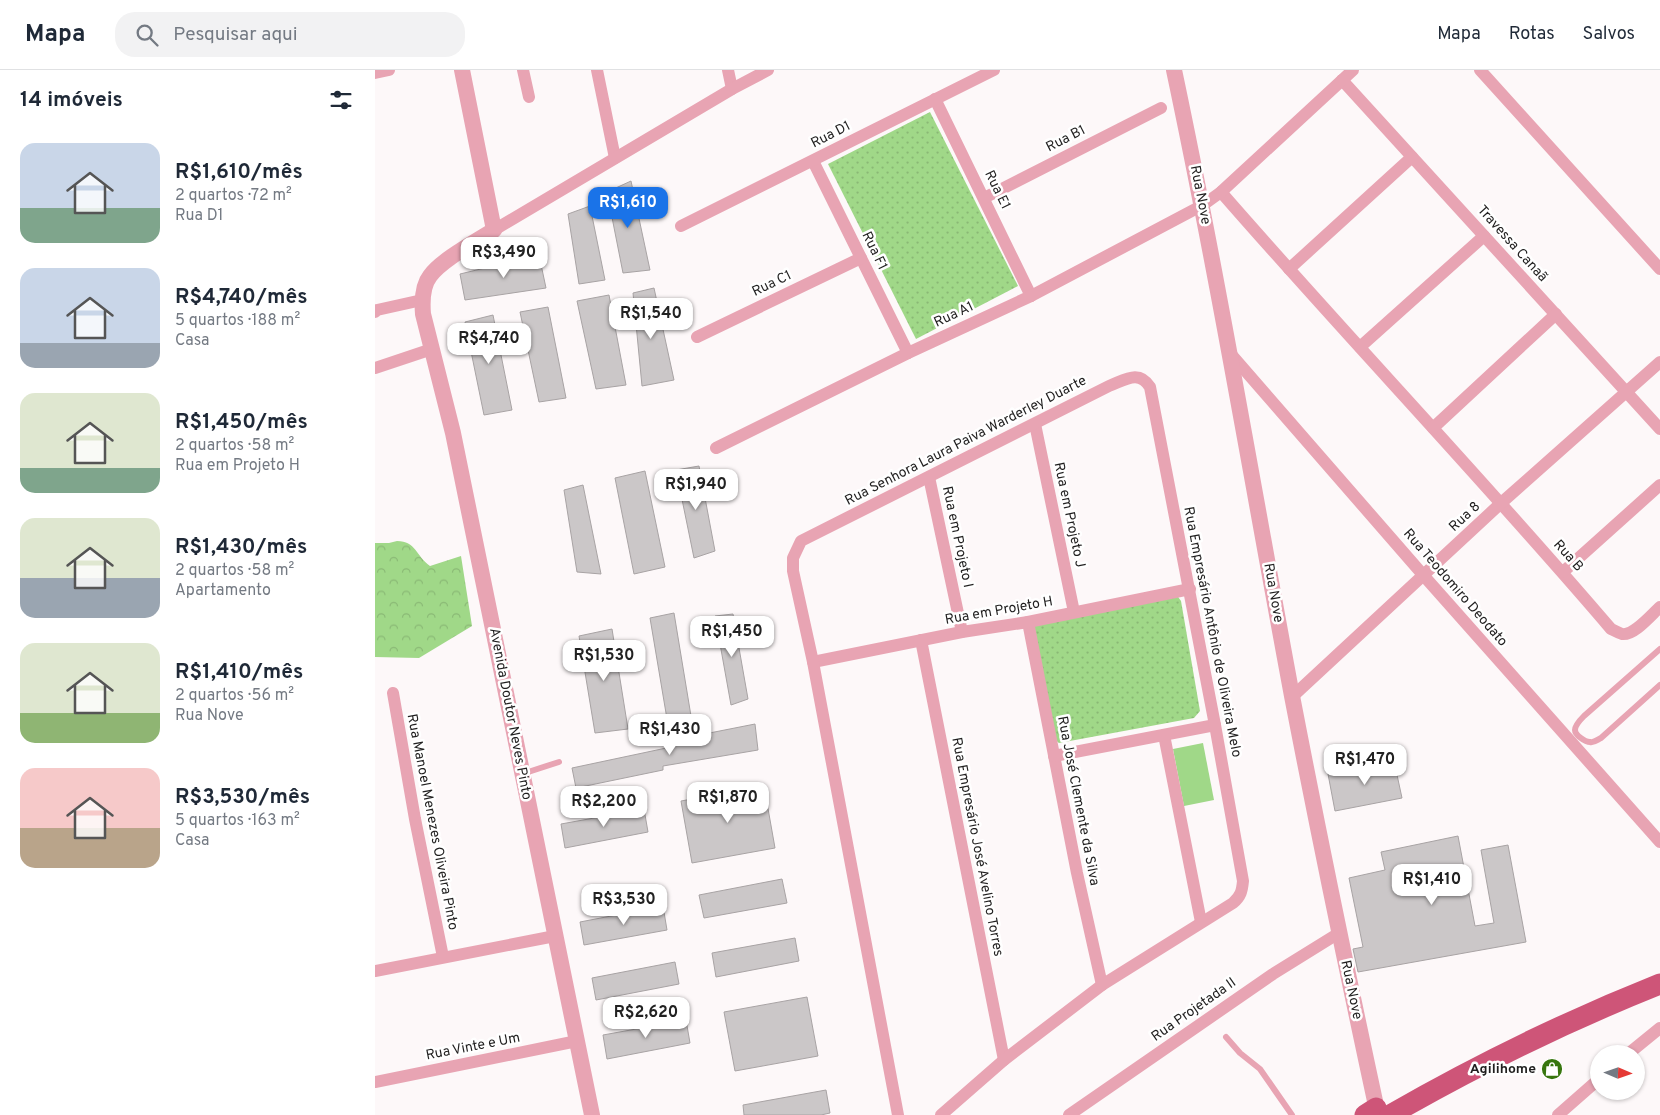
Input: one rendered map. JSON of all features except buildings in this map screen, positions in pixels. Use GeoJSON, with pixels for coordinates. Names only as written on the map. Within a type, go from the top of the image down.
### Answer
{"type":"FeatureCollection","features":[{"type":"Feature","properties":{"kind":"main road"},"geometry":{"type":"LineString","coordinates":[[1377,1113],[1434,1090],[1552,1030],[1660,984]]}},
{"type":"Feature","properties":{"kind":"main road"},"geometry":{"type":"LineString","coordinates":[[1416,1115],[1599,1022],[1660,998]]}},
{"type":"Feature","properties":{"kind":"street"},"geometry":{"type":"LineString","coordinates":[[375,73],[389,70]]}},
{"type":"Feature","properties":{"kind":"street"},"geometry":{"type":"LineString","coordinates":[[462,70],[495,230]]}},
{"type":"Feature","properties":{"kind":"street"},"geometry":{"type":"LineString","coordinates":[[523,70],[529,97]]}},
{"type":"Feature","properties":{"kind":"street"},"geometry":{"type":"LineString","coordinates":[[597,70],[615,158]]}},
{"type":"Feature","properties":{"kind":"street"},"geometry":{"type":"LineString","coordinates":[[728,70],[732,89]]}},
{"type":"Feature","properties":{"kind":"street"},"geometry":{"type":"LineString","coordinates":[[376,307],[423,307],[425,285],[430,275],[458,253],[615,158],[768,70]]}},
{"type":"Feature","properties":{"kind":"street","name":"Rua D1"},"geometry":{"type":"LineString","coordinates":[[681,226],[994,70]]}},
{"type":"Feature","properties":{"kind":"street","name":"Rua Nove"},"geometry":{"type":"LineString","coordinates":[[1174,70],[1203,205],[1293,696],[1339,933],[1377,1113]]}},
{"type":"Feature","properties":{"kind":"street","name":"Rua A1"},"geometry":{"type":"LineString","coordinates":[[715,448],[1031,296],[1203,205],[1221,192],[1353,70]]}},
{"type":"Feature","properties":{"kind":"street"},"geometry":{"type":"LineString","coordinates":[[1480,70],[1660,269]]}},
{"type":"Feature","properties":{"kind":"street","name":"Travessa Canaã"},"geometry":{"type":"LineString","coordinates":[[1342,80],[1660,429]]}},
{"type":"Feature","properties":{"kind":"street","name":"Rua E1"},"geometry":{"type":"LineString","coordinates":[[935,99],[1031,296]]}},
{"type":"Feature","properties":{"kind":"street","name":"Rua B1"},"geometry":{"type":"LineString","coordinates":[[984,198],[1161,108]]}},
{"type":"Feature","properties":{"kind":"street"},"geometry":{"type":"LineString","coordinates":[[1289,270],[1413,157]]}},
{"type":"Feature","properties":{"kind":"street","name":"Rua F1"},"geometry":{"type":"LineString","coordinates":[[813,161],[908,354]]}},
{"type":"Feature","properties":{"kind":"street","name":"Rua B"},"geometry":{"type":"LineString","coordinates":[[1221,192],[1289,270],[1563,572],[1611,629],[1622,634],[1629,633],[1638,628],[1660,607]]}},
{"type":"Feature","properties":{"kind":"street"},"geometry":{"type":"LineString","coordinates":[[1360,347],[1484,236]]}},
{"type":"Feature","properties":{"kind":"street","name":"Rua C1"},"geometry":{"type":"LineString","coordinates":[[697,337],[861,258]]}},
{"type":"Feature","properties":{"kind":"street","name":"Avenida Doutor Neves Pinto"},"geometry":{"type":"LineString","coordinates":[[423,307],[453,433],[592,1115]]}},
{"type":"Feature","properties":{"kind":"street"},"geometry":{"type":"LineString","coordinates":[[1433,428],[1555,314]]}},
{"type":"Feature","properties":{"kind":"street"},"geometry":{"type":"LineString","coordinates":[[375,368],[432,349]]}},
{"type":"Feature","properties":{"kind":"street","name":"Rua Teodomiro Deodato"},"geometry":{"type":"LineString","coordinates":[[1229,352],[1424,576],[1660,842]]}},
{"type":"Feature","properties":{"kind":"street","name":"Rua 8"},"geometry":{"type":"LineString","coordinates":[[1293,696],[1500,504],[1660,362]]}},
{"type":"Feature","properties":{"kind":"street","name":"Rua Senhora Laura Paiva Warderley Duarte"},"geometry":{"type":"LineString","coordinates":[[813,662],[793,571],[793,558],[801,541],[1109,386],[1133,377],[1140,377],[1146,381]]}},
{"type":"Feature","properties":{"kind":"street","name":"Rua Empresário Antônio de Oliveira Melo"},"geometry":{"type":"LineString","coordinates":[[1146,381],[1150,388],[1190,589],[1243,881],[1241,896],[1233,903],[1201,922]]}},
{"type":"Feature","properties":{"kind":"street","name":"Rua em Projeto J"},"geometry":{"type":"LineString","coordinates":[[1035,424],[1073,612]]}},
{"type":"Feature","properties":{"kind":"street","name":"Rua em Projeto I"},"geometry":{"type":"LineString","coordinates":[[929,477],[962,632]]}},
{"type":"Feature","properties":{"kind":"street"},"geometry":{"type":"LineString","coordinates":[[1563,572],[1660,485]]}},
{"type":"Feature","properties":{"kind":"street","name":"Rua em Projeto H"},"geometry":{"type":"LineString","coordinates":[[813,662],[962,632],[1028,622],[1190,589]]}},
{"type":"Feature","properties":{"kind":"street","name":"Rua José Clemente da Silva"},"geometry":{"type":"LineString","coordinates":[[1028,622],[1077,873],[1102,985]]}},
{"type":"Feature","properties":{"kind":"street","name":"Rua Empresário José Avelino Torres"},"geometry":{"type":"LineString","coordinates":[[921,640],[1004,1060]]}},
{"type":"Feature","properties":{"kind":"street"},"geometry":{"type":"LineString","coordinates":[[813,662],[898,1115]]}},
{"type":"Feature","properties":{"kind":"street","name":"Rua Manoel Menezes Oliveira Pinto"},"geometry":{"type":"LineString","coordinates":[[393,693],[415,818],[443,957]]}},
{"type":"Feature","properties":{"kind":"street"},"geometry":{"type":"LineString","coordinates":[[1054,756],[1215,725]]}},
{"type":"Feature","properties":{"kind":"street"},"geometry":{"type":"LineString","coordinates":[[941,1115],[1004,1060],[1102,985],[1201,922],[1164,735]]}},
{"type":"Feature","properties":{"kind":"street","name":"Rua Projetada II"},"geometry":{"type":"LineString","coordinates":[[1069,1115],[1273,974],[1339,933]]}},
{"type":"Feature","properties":{"kind":"street"},"geometry":{"type":"LineString","coordinates":[[375,971],[555,936]]}},
{"type":"Feature","properties":{"kind":"street"},"geometry":{"type":"LineString","coordinates":[[1639,1045],[1660,1028]]}},
{"type":"Feature","properties":{"kind":"street","name":"Rua Vinte e Um"},"geometry":{"type":"LineString","coordinates":[[375,1082],[577,1041]]}},
{"type":"Feature","properties":{"kind":"street"},"geometry":{"type":"LineString","coordinates":[[1558,1115],[1590,1087]]}},
{"type":"Feature","properties":{"kind":"lane"},"geometry":{"type":"LineString","coordinates":[[1660,649],[1584,716],[1576,726],[1576,734],[1587,742],[1593,742],[1601,738],[1660,685]]}},
{"type":"Feature","properties":{"kind":"lane"},"geometry":{"type":"LineString","coordinates":[[522,774],[559,762]]}},
{"type":"Feature","properties":{"kind":"lane"},"geometry":{"type":"LineString","coordinates":[[1226,1037],[1260,1069],[1292,1115]]}},
{"type":"Feature","properties":{"kind":"green space"},"geometry":{"type":"Polygon","coordinates":[[[930,112],[1018,286],[916,339],[828,164],[930,112]]]}},
{"type":"Feature","properties":{"kind":"green space"},"geometry":{"type":"Polygon","coordinates":[[[397,541],[412,546],[430,566],[461,556],[472,626],[419,658],[375,657],[375,543],[397,541]]]}},
{"type":"Feature","properties":{"kind":"green space"},"geometry":{"type":"Polygon","coordinates":[[[1176,594],[1181,601],[1200,711],[1194,718],[1059,743],[1051,736],[1029,629],[1036,618],[1176,594]]]}},
{"type":"Feature","properties":{"kind":"green space"},"geometry":{"type":"Polygon","coordinates":[[[1203,743],[1214,800],[1184,806],[1173,749],[1203,743]]]}},
{"type":"Feature","properties":{"kind":"place","name":"Agilihome"},"geometry":{"type":"Point","coordinates":[1552,1069]}}]}
